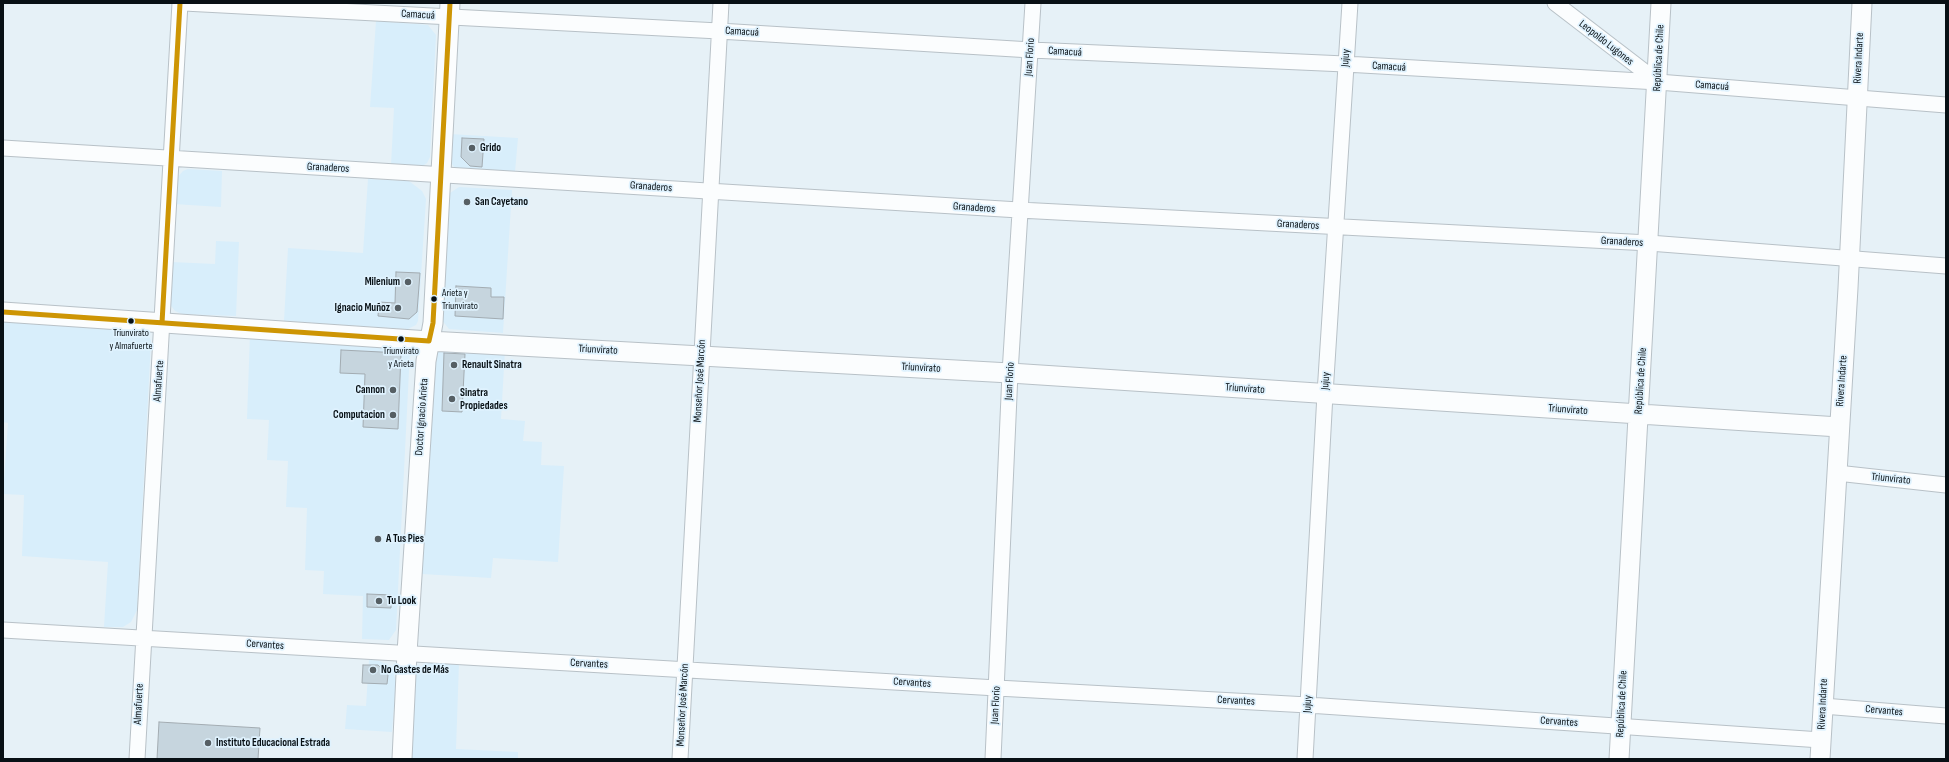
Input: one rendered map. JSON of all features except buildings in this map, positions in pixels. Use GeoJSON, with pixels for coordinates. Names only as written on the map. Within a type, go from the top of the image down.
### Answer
{"type":"FeatureCollection","features":[{"type":"Feature","properties":{"kind":"street","name":"Almafuerte"},"geometry":{"type":"LineString","coordinates":[[137,759],[180,3]]}},
{"type":"Feature","properties":{"kind":"street","name":"Camacuá"},"geometry":{"type":"LineString","coordinates":[[184,3],[450,10],[719,31],[1031,50],[1345,64],[1658,82],[1946,105]]}},
{"type":"Feature","properties":{"kind":"street","name":"Monseñor José Marcón"},"geometry":{"type":"LineString","coordinates":[[680,759],[721,3]]}},
{"type":"Feature","properties":{"kind":"street","name":"Juan Florio"},"geometry":{"type":"LineString","coordinates":[[993,759],[1010,373],[1033,3]]}},
{"type":"Feature","properties":{"kind":"street","name":"Jujuy"},"geometry":{"type":"LineString","coordinates":[[1305,759],[1325,394],[1350,3]]}},
{"type":"Feature","properties":{"kind":"street","name":"Leopoldo Lugones"},"geometry":{"type":"LineString","coordinates":[[1555,3],[1658,82]]}},
{"type":"Feature","properties":{"kind":"street","name":"República de Chile"},"geometry":{"type":"LineString","coordinates":[[1619,759],[1658,82],[1661,3]]}},
{"type":"Feature","properties":{"kind":"street","name":"Rivera Indarte"},"geometry":{"type":"LineString","coordinates":[[1820,759],[1862,3]]}},
{"type":"Feature","properties":{"kind":"street","name":"Doctor Ignacio Arieta"},"geometry":{"type":"LineString","coordinates":[[402,759],[407,653],[429,341],[433,323],[450,10]]}},
{"type":"Feature","properties":{"kind":"street","name":"Granaderos"},"geometry":{"type":"LineString","coordinates":[[3,148],[1019,210],[1649,243],[1946,266]]}},
{"type":"Feature","properties":{"kind":"street","name":"Triunvirato"},"geometry":{"type":"LineString","coordinates":[[3,312],[429,341],[1010,373],[1839,427]]}},
{"type":"Feature","properties":{"kind":"street","name":"Triunvirato"},"geometry":{"type":"LineString","coordinates":[[1837,473],[1946,485]]}},
{"type":"Feature","properties":{"kind":"street","name":"Cervantes"},"geometry":{"type":"LineString","coordinates":[[3,630],[1308,705],[1821,740]]}},
{"type":"Feature","properties":{"kind":"street","name":"Cervantes"},"geometry":{"type":"LineString","coordinates":[[1823,706],[1946,716]]}},
{"type":"Feature","properties":{"kind":"shaded area"},"geometry":{"type":"Polygon","coordinates":[[[376,21],[428,25],[436,35],[430,157],[427,163],[421,167],[391,165],[394,108],[370,107],[376,21]]]}},
{"type":"Feature","properties":{"kind":"shaded area"},"geometry":{"type":"Polygon","coordinates":[[[450,134],[518,138],[515,172],[456,169],[451,163],[450,134]]]}},
{"type":"Feature","properties":{"kind":"shaded area"},"geometry":{"type":"Polygon","coordinates":[[[188,169],[222,171],[221,207],[174,204],[175,180],[183,171],[188,169]]]}},
{"type":"Feature","properties":{"kind":"shaded area"},"geometry":{"type":"Polygon","coordinates":[[[368,179],[409,181],[422,191],[426,199],[418,321],[416,325],[408,329],[284,321],[288,248],[363,253],[368,179]]]}},
{"type":"Feature","properties":{"kind":"shaded area"},"geometry":{"type":"Polygon","coordinates":[[[459,187],[512,190],[503,333],[449,329],[441,319],[445,204],[450,193],[459,187]]]}},
{"type":"Feature","properties":{"kind":"shaded area"},"geometry":{"type":"Polygon","coordinates":[[[216,241],[239,242],[236,316],[182,314],[175,311],[169,303],[171,262],[215,264],[216,241]]]}},
{"type":"Feature","properties":{"kind":"shaded area"},"geometry":{"type":"Polygon","coordinates":[[[3,319],[145,330],[151,341],[137,610],[131,622],[123,627],[104,627],[108,562],[22,556],[24,495],[3,494],[8,423],[3,422],[3,319]]]}},
{"type":"Feature","properties":{"kind":"shaded area"},"geometry":{"type":"Polygon","coordinates":[[[250,334],[407,346],[410,351],[396,630],[389,640],[362,639],[363,596],[323,594],[324,571],[305,570],[307,508],[286,507],[288,461],[267,460],[269,420],[247,419],[250,334]]]}},
{"type":"Feature","properties":{"kind":"shaded area"},"geometry":{"type":"Polygon","coordinates":[[[436,348],[505,350],[501,419],[525,421],[523,441],[542,442],[541,465],[564,466],[558,562],[493,558],[491,578],[422,574],[433,354],[436,348]]]}},
{"type":"Feature","properties":{"kind":"shaded area"},"geometry":{"type":"Polygon","coordinates":[[[369,660],[379,661],[388,665],[393,672],[396,681],[392,732],[345,729],[347,705],[366,706],[369,660]]]}},
{"type":"Feature","properties":{"kind":"shaded area"},"geometry":{"type":"Polygon","coordinates":[[[432,662],[459,663],[456,749],[518,752],[518,759],[411,759],[415,673],[425,664],[432,662]]]}},
{"type":"Feature","properties":{"kind":"transit line"},"geometry":{"type":"LineString","coordinates":[[162,323],[180,3]]}},
{"type":"Feature","properties":{"kind":"transit line"},"geometry":{"type":"LineString","coordinates":[[3,312],[429,341],[433,323],[450,3]]}},
{"type":"Feature","properties":{"kind":"place","name":"Grido"},"geometry":{"type":"Point","coordinates":[472,148]}},
{"type":"Feature","properties":{"kind":"place","name":"San Cayetano"},"geometry":{"type":"Point","coordinates":[467,202]}},
{"type":"Feature","properties":{"kind":"place","name":"Milenium"},"geometry":{"type":"Point","coordinates":[408,282]}},
{"type":"Feature","properties":{"kind":"place","name":"Arieta y Triunvirato"},"geometry":{"type":"Point","coordinates":[434,299]}},
{"type":"Feature","properties":{"kind":"place","name":"Ignacio Muñoz"},"geometry":{"type":"Point","coordinates":[398,308]}},
{"type":"Feature","properties":{"kind":"place","name":"Triunvirato y Almafuerte"},"geometry":{"type":"Point","coordinates":[131,321]}},
{"type":"Feature","properties":{"kind":"place","name":"Triunvirato y Arieta"},"geometry":{"type":"Point","coordinates":[401,339]}},
{"type":"Feature","properties":{"kind":"place","name":"Renault Sinatra"},"geometry":{"type":"Point","coordinates":[454,365]}},
{"type":"Feature","properties":{"kind":"place","name":"Cannon"},"geometry":{"type":"Point","coordinates":[393,390]}},
{"type":"Feature","properties":{"kind":"place","name":"Sinatra Propiedades"},"geometry":{"type":"Point","coordinates":[452,399]}},
{"type":"Feature","properties":{"kind":"place","name":"Computacion"},"geometry":{"type":"Point","coordinates":[393,415]}},
{"type":"Feature","properties":{"kind":"place","name":"A Tus Pies"},"geometry":{"type":"Point","coordinates":[378,539]}},
{"type":"Feature","properties":{"kind":"place","name":"Tu Look"},"geometry":{"type":"Point","coordinates":[379,601]}},
{"type":"Feature","properties":{"kind":"place","name":"No Gastes de Más"},"geometry":{"type":"Point","coordinates":[373,670]}},
{"type":"Feature","properties":{"kind":"place","name":"Instituto Educacional Estrada"},"geometry":{"type":"Point","coordinates":[208,743]}}]}
